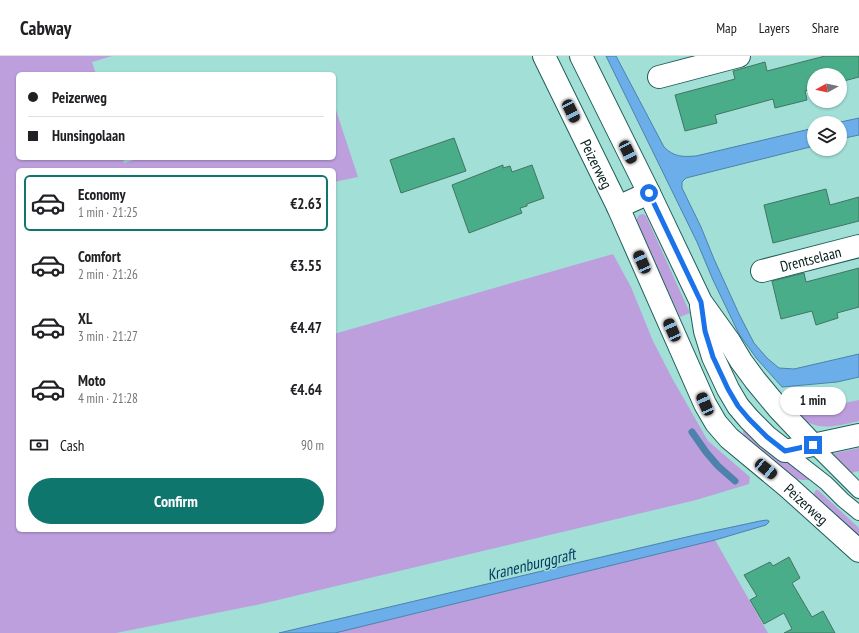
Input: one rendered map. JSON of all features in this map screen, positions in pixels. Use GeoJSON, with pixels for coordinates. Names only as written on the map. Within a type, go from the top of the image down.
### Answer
{"type":"FeatureCollection","features":[{"type":"Feature","properties":{"kind":"street","name":"Peizerweg"},"geometry":{"type":"LineString","coordinates":[[544,56],[618,207],[705,404],[716,423],[729,438],[788,487],[859,551]]}},
{"type":"Feature","properties":{"kind":"street","name":"Peizerweg"},"geometry":{"type":"LineString","coordinates":[[581,56],[701,302],[755,380],[813,445]]}},
{"type":"Feature","properties":{"kind":"street"},"geometry":{"type":"LineString","coordinates":[[659,77],[740,56]]}},
{"type":"Feature","properties":{"kind":"street","name":"Peizerweg"},"geometry":{"type":"LineString","coordinates":[[618,207],[649,193]]}},
{"type":"Feature","properties":{"kind":"street","name":"Drentselaan"},"geometry":{"type":"LineString","coordinates":[[762,271],[859,246]]}},
{"type":"Feature","properties":{"kind":"street","name":"Peizerweg"},"geometry":{"type":"LineString","coordinates":[[701,302],[705,331],[713,357],[728,389],[738,406],[749,419],[767,437],[785,451]]}},
{"type":"Feature","properties":{"kind":"street"},"geometry":{"type":"LineString","coordinates":[[785,451],[859,435]]}},
{"type":"Feature","properties":{"kind":"lane","name":"Peizerweg"},"geometry":{"type":"LineString","coordinates":[[813,445],[859,491]]}},
{"type":"Feature","properties":{"kind":"lane","name":"Peizerweg"},"geometry":{"type":"LineString","coordinates":[[785,451],[826,483],[859,513]]}},
{"type":"Feature","properties":{"kind":"shaded area"},"geometry":{"type":"Polygon","coordinates":[[[0,56],[112,56],[92,62],[95,72],[16,72],[16,160],[123,160],[124,163],[134,160],[336,160],[336,110],[358,177],[336,182],[336,168],[16,168],[16,532],[336,532],[336,333],[613,254],[631,287],[653,341],[708,441],[750,477],[749,484],[696,500],[261,604],[116,633],[0,633],[0,56]]]}},
{"type":"Feature","properties":{"kind":"shaded area"},"geometry":{"type":"Polygon","coordinates":[[[643,214],[646,216],[690,313],[680,317],[637,223],[639,215],[643,214]]]}},
{"type":"Feature","properties":{"kind":"shaded area"},"geometry":{"type":"Polygon","coordinates":[[[859,400],[859,421],[839,425],[815,425],[807,422],[790,410],[808,409],[859,400]]]}},
{"type":"Feature","properties":{"kind":"shaded area"},"geometry":{"type":"Polygon","coordinates":[[[745,429],[801,470],[812,480],[792,478],[744,437],[743,431],[745,429]]]}},
{"type":"Feature","properties":{"kind":"shaded area"},"geometry":{"type":"Polygon","coordinates":[[[859,448],[859,471],[851,473],[831,454],[859,448]]]}},
{"type":"Feature","properties":{"kind":"shaded area"},"geometry":{"type":"Polygon","coordinates":[[[816,490],[818,490],[859,528],[859,538],[814,498],[813,495],[816,490]]]}},
{"type":"Feature","properties":{"kind":"shaded area"},"geometry":{"type":"Polygon","coordinates":[[[715,540],[768,633],[335,633],[715,540]]]}},
{"type":"Feature","properties":{"kind":"water"},"geometry":{"type":"Polygon","coordinates":[[[606,56],[616,56],[664,147],[675,155],[696,156],[807,130],[807,148],[686,178],[682,182],[682,188],[701,227],[739,314],[754,343],[767,358],[779,368],[794,369],[859,354],[859,377],[837,382],[782,387],[757,359],[739,334],[713,280],[697,242],[606,56]]]}},
{"type":"Feature","properties":{"kind":"water"},"geometry":{"type":"Polygon","coordinates":[[[859,118],[859,135],[847,138],[847,121],[859,118]]]}},
{"type":"Feature","properties":{"kind":"water"},"geometry":{"type":"Polygon","coordinates":[[[767,520],[769,522],[766,525],[715,540],[335,633],[279,633],[695,535],[767,520]]]}},
{"type":"Feature","properties":{"kind":"building"},"geometry":{"type":"Polygon","coordinates":[[[825,56],[859,56],[859,77],[847,80],[847,68],[807,68],[807,91],[805,91],[807,100],[775,108],[773,99],[715,115],[717,123],[685,131],[675,95],[735,79],[733,71],[765,62],[767,71],[825,56]]]}},
{"type":"Feature","properties":{"kind":"building"},"geometry":{"type":"Polygon","coordinates":[[[454,138],[466,171],[401,193],[390,160],[454,138]]]}},
{"type":"Feature","properties":{"kind":"building"},"geometry":{"type":"Polygon","coordinates":[[[503,165],[503,168],[510,166],[512,172],[532,165],[544,198],[520,208],[522,213],[469,233],[452,185],[503,165]]]}},
{"type":"Feature","properties":{"kind":"building"},"geometry":{"type":"Polygon","coordinates":[[[826,189],[830,205],[859,197],[859,221],[773,243],[764,205],[826,189]]]}},
{"type":"Feature","properties":{"kind":"building"},"geometry":{"type":"Polygon","coordinates":[[[859,268],[859,307],[837,313],[838,318],[816,325],[812,311],[781,319],[772,281],[804,273],[806,282],[859,268]]]}},
{"type":"Feature","properties":{"kind":"building"},"geometry":{"type":"Polygon","coordinates":[[[789,557],[800,578],[792,583],[812,617],[823,611],[835,633],[784,633],[792,629],[784,613],[764,624],[750,600],[757,596],[744,575],[770,562],[773,566],[789,557]]]}},
{"type":"Feature","properties":{"kind":"waterway","name":"Kranenburggraft"},"geometry":{"type":"LineString","coordinates":[[692,432],[718,466],[735,481]]}},
{"type":"Feature","properties":{"kind":"route"},"geometry":{"type":"LineString","coordinates":[[649,193],[701,302],[705,331],[713,357],[738,406],[767,437],[785,451],[813,445]]}}]}
